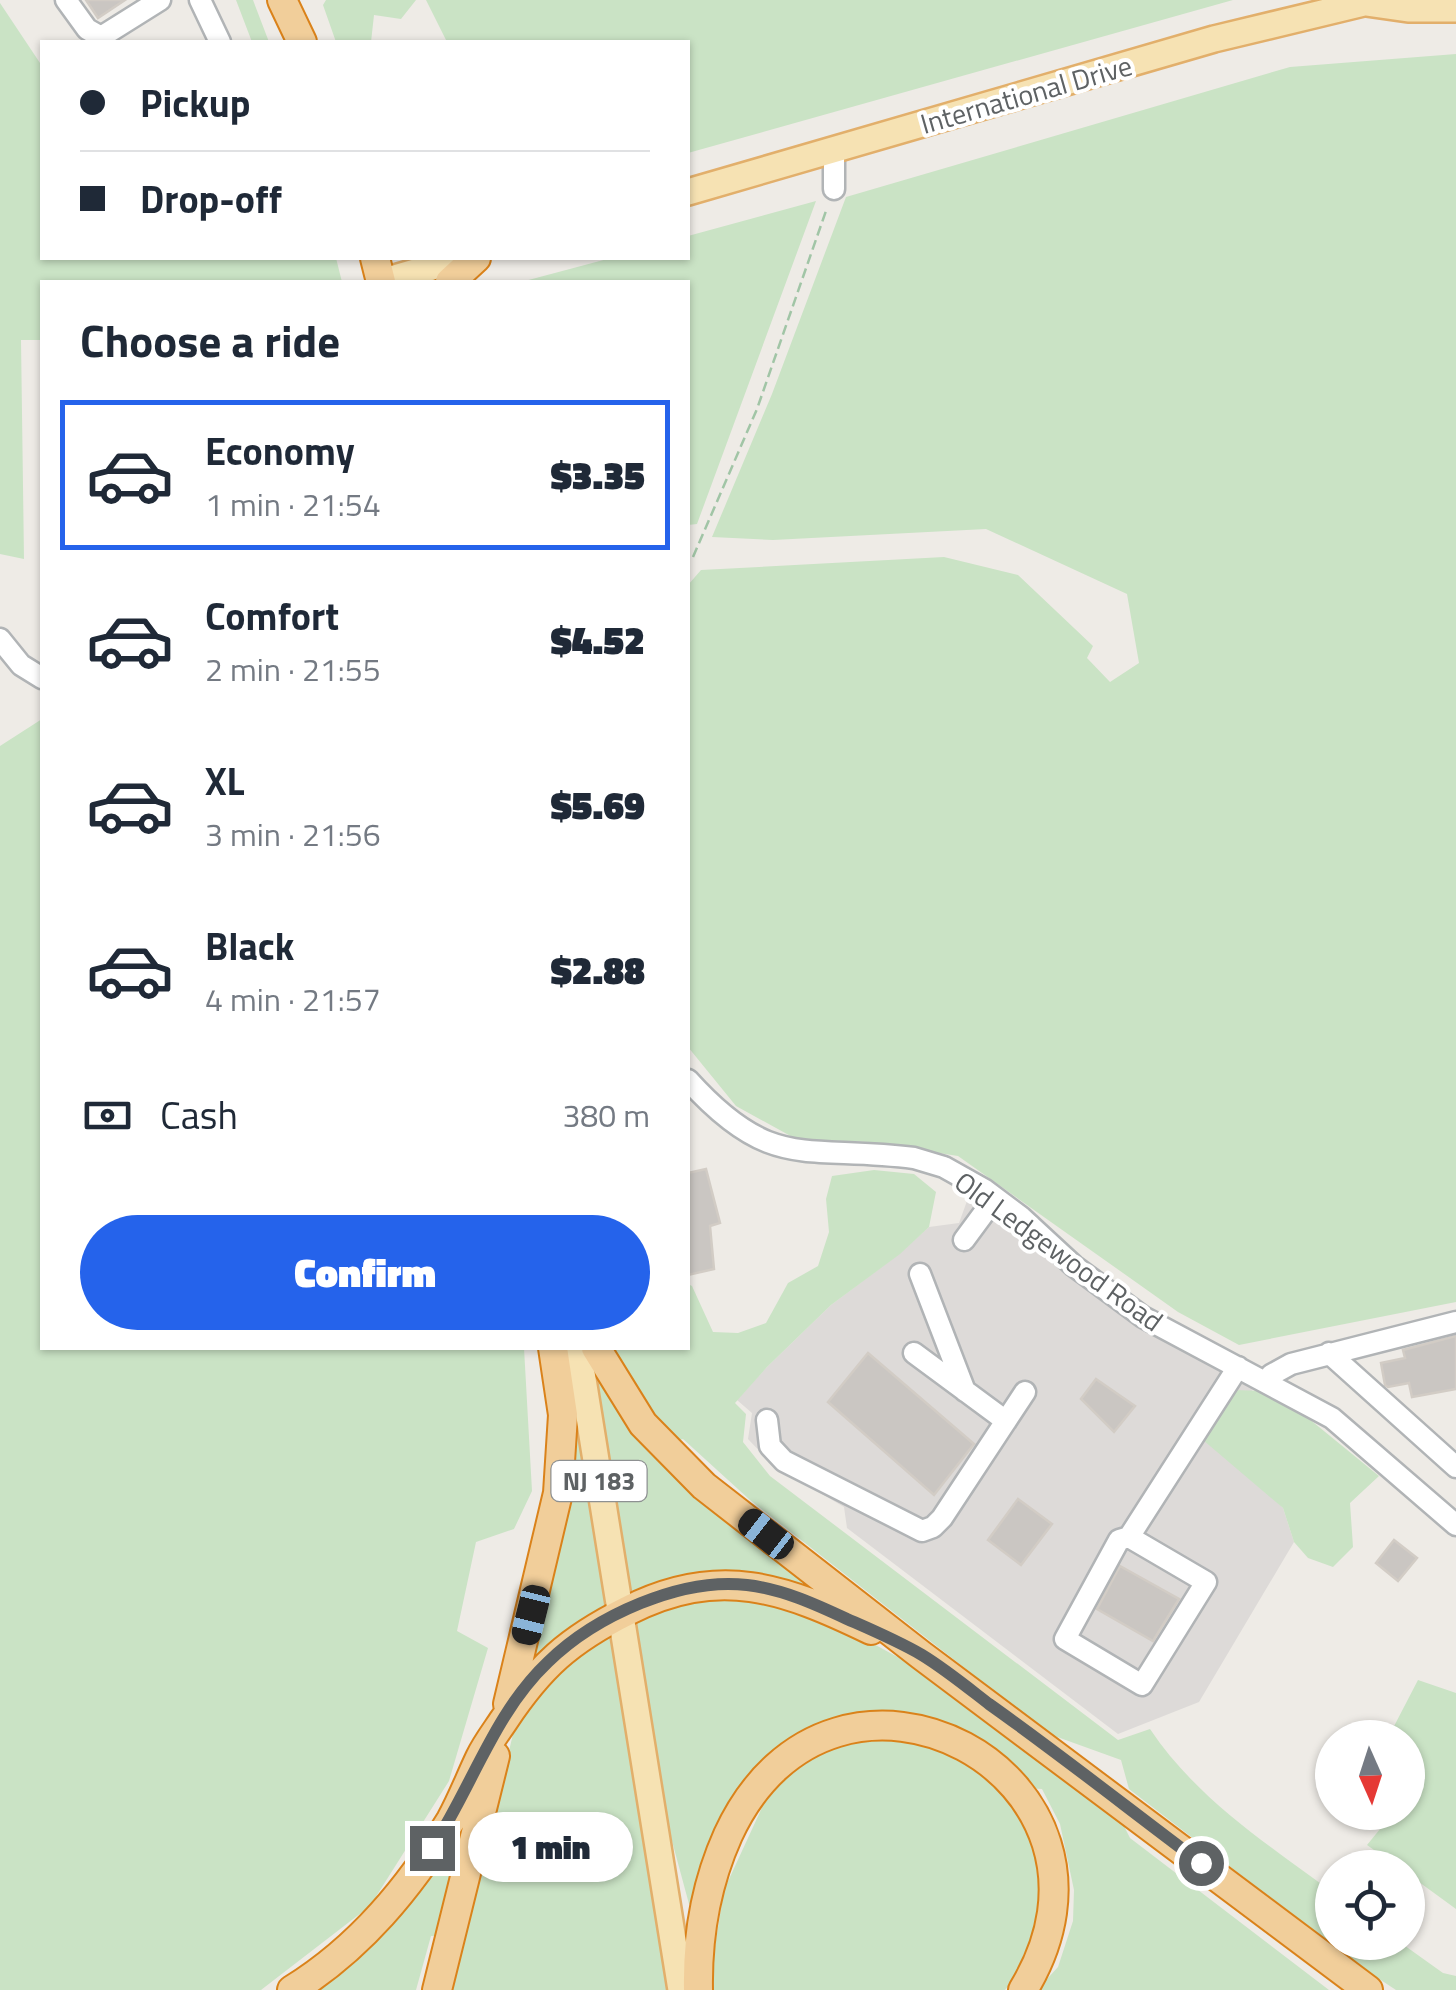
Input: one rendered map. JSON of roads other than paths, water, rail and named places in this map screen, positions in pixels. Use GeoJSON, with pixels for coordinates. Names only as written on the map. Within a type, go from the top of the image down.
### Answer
{"type":"FeatureCollection","features":[{"type":"Feature","properties":{"kind":"highway"},"geometry":{"type":"LineString","coordinates":[[282,0],[301,40]]}},
{"type":"Feature","properties":{"kind":"highway"},"geometry":{"type":"LineString","coordinates":[[452,280],[474,260]]}},
{"type":"Feature","properties":{"kind":"highway"},"geometry":{"type":"LineString","coordinates":[[437,1990],[558,1493],[563,1414],[553,1350]]}},
{"type":"Feature","properties":{"kind":"highway"},"geometry":{"type":"LineString","coordinates":[[597,1350],[643,1424],[704,1486],[1368,1990]]}},
{"type":"Feature","properties":{"kind":"highway"},"geometry":{"type":"LineString","coordinates":[[292,1990],[337,1959],[399,1896],[452,1817],[481,1756],[548,1662],[581,1636],[620,1614],[680,1590],[710,1584],[748,1585],[819,1606],[922,1655]]}},
{"type":"Feature","properties":{"kind":"highway"},"geometry":{"type":"LineString","coordinates":[[698,1990],[699,1939],[710,1884],[726,1840],[756,1784],[792,1752],[820,1738],[885,1726],[920,1729],[972,1749],[1008,1779],[1036,1817],[1051,1858],[1053,1906],[1046,1945],[1023,1990]]}},
{"type":"Feature","properties":{"kind":"main road","name":"International Drive"},"geometry":{"type":"LineString","coordinates":[[690,191],[1328,9],[1369,1],[1408,9],[1456,9]]}},
{"type":"Feature","properties":{"kind":"main road"},"geometry":{"type":"LineString","coordinates":[[389,280],[456,260]]}},
{"type":"Feature","properties":{"kind":"main road","name":"NJ 183"},"geometry":{"type":"LineString","coordinates":[[578,1350],[681,1990]]}},
{"type":"Feature","properties":{"kind":"street"},"geometry":{"type":"LineString","coordinates":[[66,0],[86,29],[102,40],[160,0]]}},
{"type":"Feature","properties":{"kind":"street"},"geometry":{"type":"LineString","coordinates":[[200,0],[219,40]]}},
{"type":"Feature","properties":{"kind":"street"},"geometry":{"type":"LineString","coordinates":[[834,150],[834,189]]}},
{"type":"Feature","properties":{"kind":"street"},"geometry":{"type":"LineString","coordinates":[[0,639],[22,665],[40,677]]}},
{"type":"Feature","properties":{"kind":"street","name":"Old Ledgewood Road"},"geometry":{"type":"LineString","coordinates":[[690,1082],[736,1138],[795,1152],[930,1161],[994,1198],[1074,1266],[1143,1317],[1342,1425],[1456,1525]]}},
{"type":"Feature","properties":{"kind":"street"},"geometry":{"type":"LineString","coordinates":[[964,1240],[994,1198]]}},
{"type":"Feature","properties":{"kind":"street"},"geometry":{"type":"LineString","coordinates":[[920,1274],[965,1391]]}},
{"type":"Feature","properties":{"kind":"street"},"geometry":{"type":"LineString","coordinates":[[1268,1382],[1280,1369],[1329,1353],[1456,1322]]}},
{"type":"Feature","properties":{"kind":"street"},"geometry":{"type":"LineString","coordinates":[[914,1353],[1006,1421]]}},
{"type":"Feature","properties":{"kind":"street"},"geometry":{"type":"LineString","coordinates":[[1329,1353],[1456,1467]]}},
{"type":"Feature","properties":{"kind":"street"},"geometry":{"type":"LineString","coordinates":[[1129,1537],[1206,1582],[1142,1685],[1065,1639],[1119,1540],[1129,1537],[1238,1367]]}},
{"type":"Feature","properties":{"kind":"street"},"geometry":{"type":"LineString","coordinates":[[767,1420],[770,1446],[784,1462],[922,1531],[933,1528],[942,1518],[1025,1392]]}}]}
